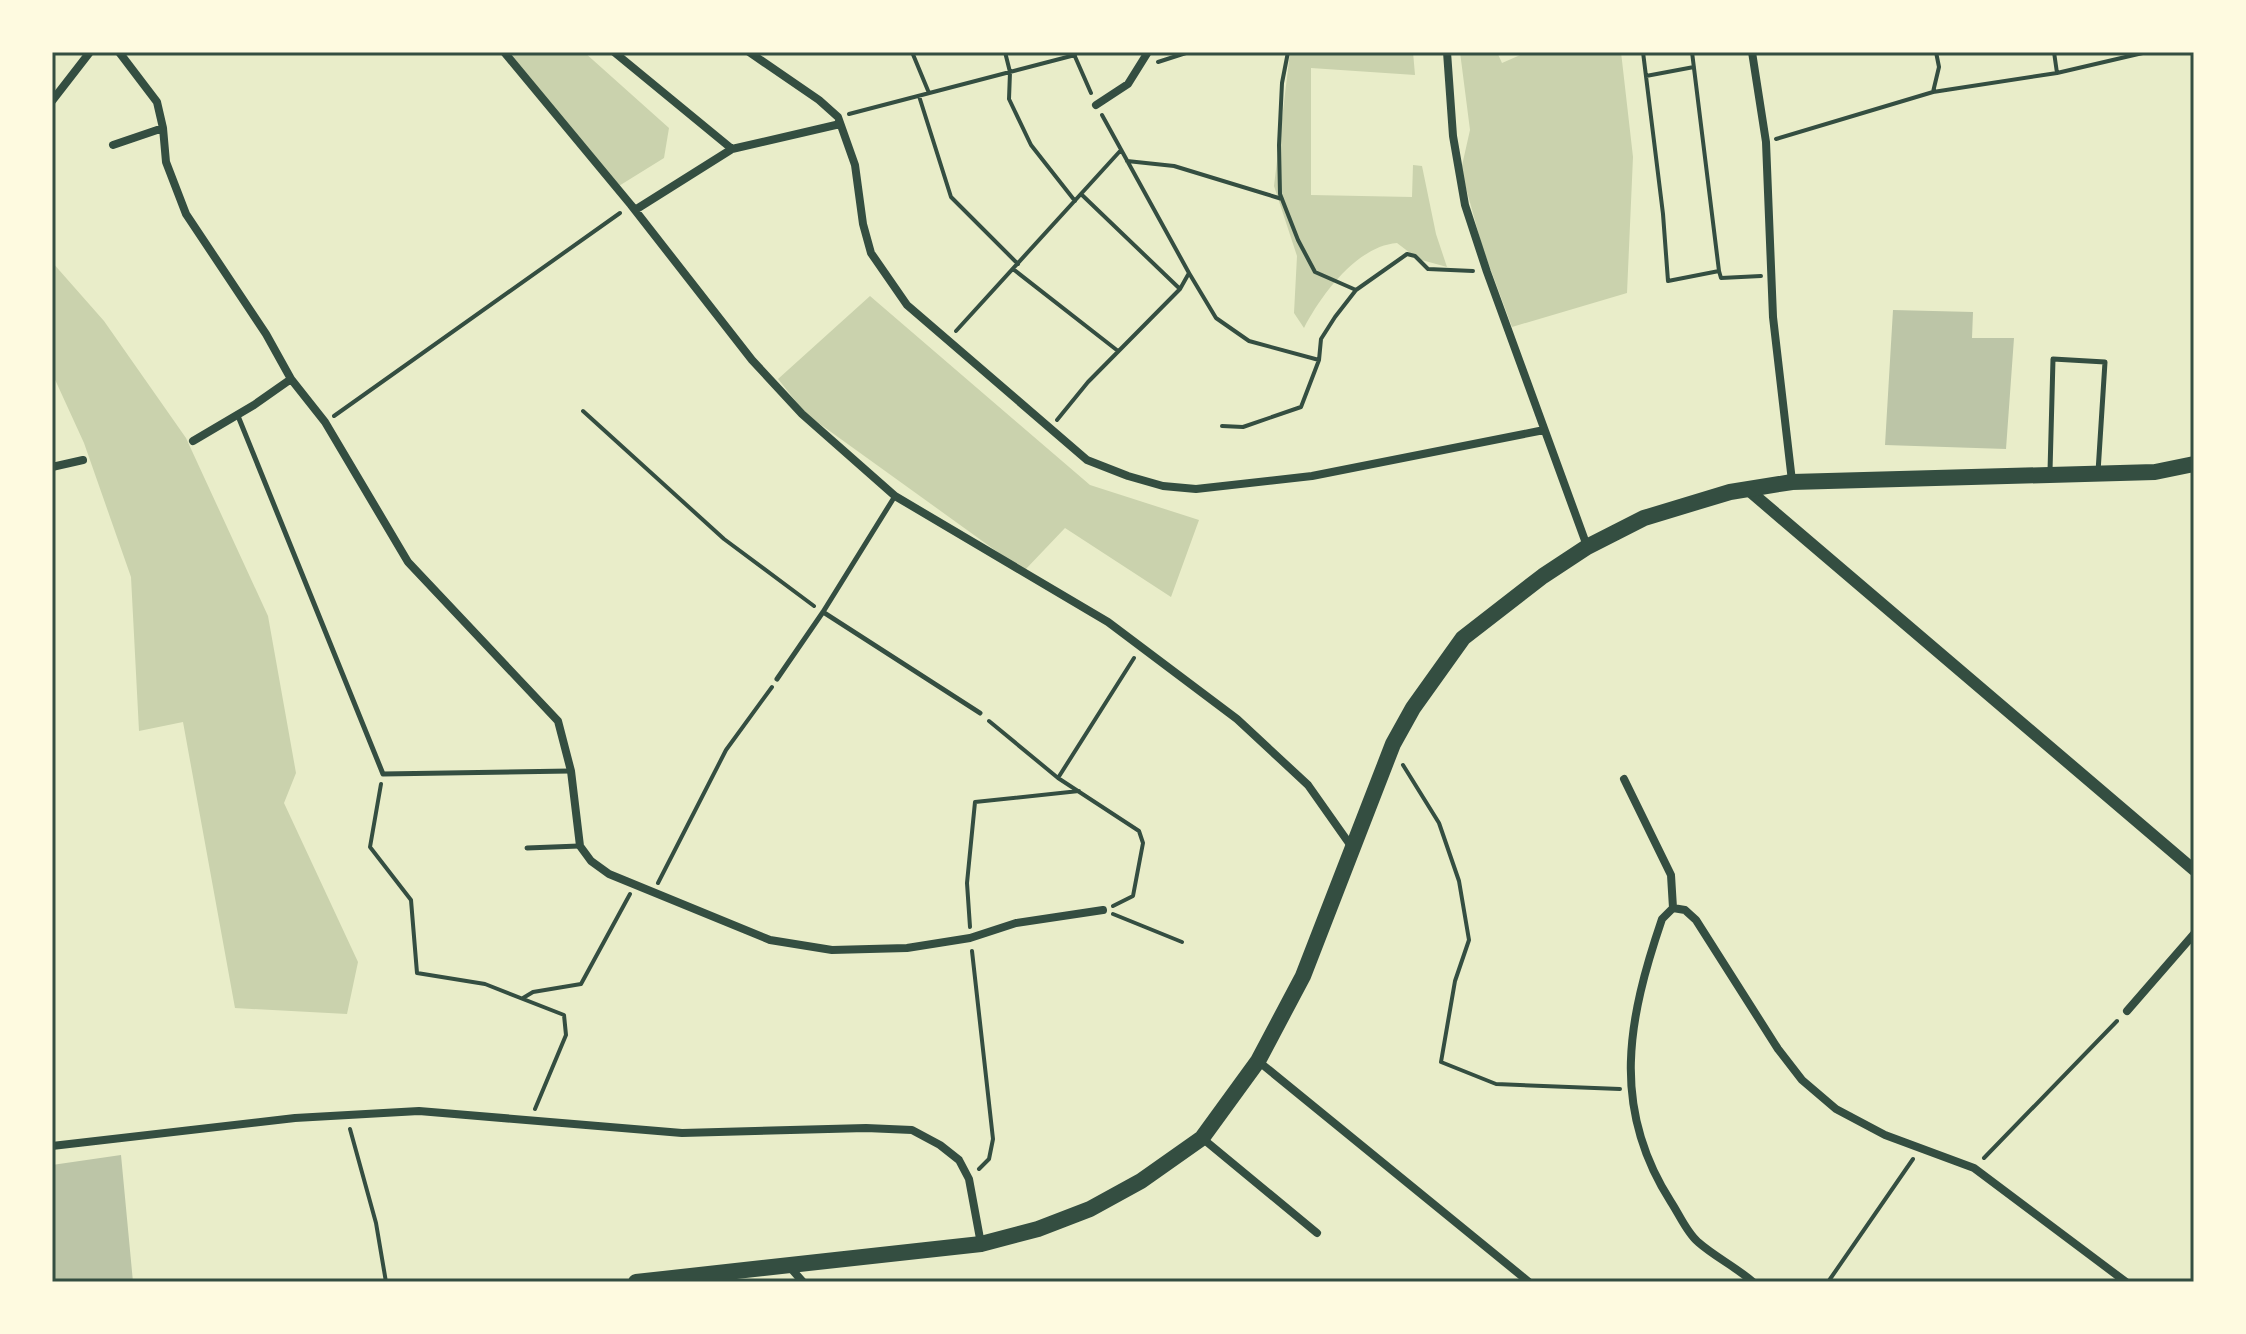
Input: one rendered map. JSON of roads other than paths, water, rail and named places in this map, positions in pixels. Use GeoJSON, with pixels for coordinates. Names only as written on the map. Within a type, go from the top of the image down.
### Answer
{"type":"FeatureCollection","features":[{"type":"Feature","properties":{"kind":"main road"},"geometry":{"type":"LineString","coordinates":[[636,1282],[981,1244],[1038,1229],[1090,1209],[1141,1181],[1202,1138],[1258,1061],[1303,976],[1351,846],[1393,744],[1413,708],[1463,638],[1501,607],[1587,547],[1644,518],[1746,488],[1792,482],[2155,472],[2194,464]]}},
{"type":"Feature","properties":{"kind":"street"},"geometry":{"type":"LineString","coordinates":[[52,101],[90,52]]}},
{"type":"Feature","properties":{"kind":"street"},"geometry":{"type":"LineString","coordinates":[[119,52],[157,102],[166,162],[186,214],[266,334],[291,379],[325,422],[408,562],[558,721],[571,771],[580,846],[591,861],[609,874],[770,940],[832,950],[907,948],[970,938],[1016,923],[1103,910]]}},
{"type":"Feature","properties":{"kind":"street"},"geometry":{"type":"LineString","coordinates":[[504,52],[633,208],[752,360],[802,414],[895,496],[1108,622],[1237,719],[1308,785],[1351,846]]}},
{"type":"Feature","properties":{"kind":"street"},"geometry":{"type":"LineString","coordinates":[[614,52],[732,149]]}},
{"type":"Feature","properties":{"kind":"street"},"geometry":{"type":"LineString","coordinates":[[749,52],[819,100],[839,121],[855,165],[863,224],[871,253],[907,305],[1087,460],[1163,486],[1196,489],[1312,476],[1544,430]]}},
{"type":"Feature","properties":{"kind":"street"},"geometry":{"type":"LineString","coordinates":[[1096,105],[1128,84],[1148,52]]}},
{"type":"Feature","properties":{"kind":"street"},"geometry":{"type":"LineString","coordinates":[[1447,52],[1453,136],[1465,205],[1587,547]]}},
{"type":"Feature","properties":{"kind":"street"},"geometry":{"type":"LineString","coordinates":[[1752,52],[1766,142],[1773,317],[1792,482]]}},
{"type":"Feature","properties":{"kind":"street"},"geometry":{"type":"LineString","coordinates":[[633,208],[732,149],[839,121]]}},
{"type":"Feature","properties":{"kind":"street"},"geometry":{"type":"LineString","coordinates":[[113,145],[163,128]]}},
{"type":"Feature","properties":{"kind":"street"},"geometry":{"type":"LineString","coordinates":[[193,441],[291,379]]}},
{"type":"Feature","properties":{"kind":"street"},"geometry":{"type":"LineString","coordinates":[[52,467],[83,460]]}},
{"type":"Feature","properties":{"kind":"street"},"geometry":{"type":"LineString","coordinates":[[1746,488],[2194,870]]}},
{"type":"Feature","properties":{"kind":"street"},"geometry":{"type":"LineString","coordinates":[[1624,779],[1671,875],[1673,908],[1662,919],[1635,1013],[1628,1073],[1636,1126],[1660,1185],[1696,1241],[1734,1265],[1753,1282]]}},
{"type":"Feature","properties":{"kind":"street"},"geometry":{"type":"LineString","coordinates":[[1673,908],[1685,910],[1696,920],[1778,1049],[1802,1080],[1836,1109],[1885,1135],[1974,1168],[2126,1282]]}},
{"type":"Feature","properties":{"kind":"street"},"geometry":{"type":"LineString","coordinates":[[2127,1011],[2194,934]]}},
{"type":"Feature","properties":{"kind":"street"},"geometry":{"type":"LineString","coordinates":[[1258,1061],[1529,1282]]}},
{"type":"Feature","properties":{"kind":"street"},"geometry":{"type":"LineString","coordinates":[[52,1146],[295,1118],[419,1111],[682,1133],[866,1128],[912,1130],[959,1160],[969,1179],[981,1244]]}},
{"type":"Feature","properties":{"kind":"street"},"geometry":{"type":"LineString","coordinates":[[1202,1138],[1317,1233]]}},
{"type":"Feature","properties":{"kind":"street"},"geometry":{"type":"LineString","coordinates":[[788,1265],[803,1282]]}},
{"type":"Feature","properties":{"kind":"lane"},"geometry":{"type":"LineString","coordinates":[[2050,476],[2053,359],[2105,362],[2098,474]]}},
{"type":"Feature","properties":{"kind":"lane"},"geometry":{"type":"LineString","coordinates":[[238,415],[383,774],[571,771]]}},
{"type":"Feature","properties":{"kind":"lane"},"geometry":{"type":"LineString","coordinates":[[777,679],[895,496]]}},
{"type":"Feature","properties":{"kind":"lane"},"geometry":{"type":"LineString","coordinates":[[823,612],[980,713]]}},
{"type":"Feature","properties":{"kind":"lane"},"geometry":{"type":"LineString","coordinates":[[527,848],[580,846]]}}]}
